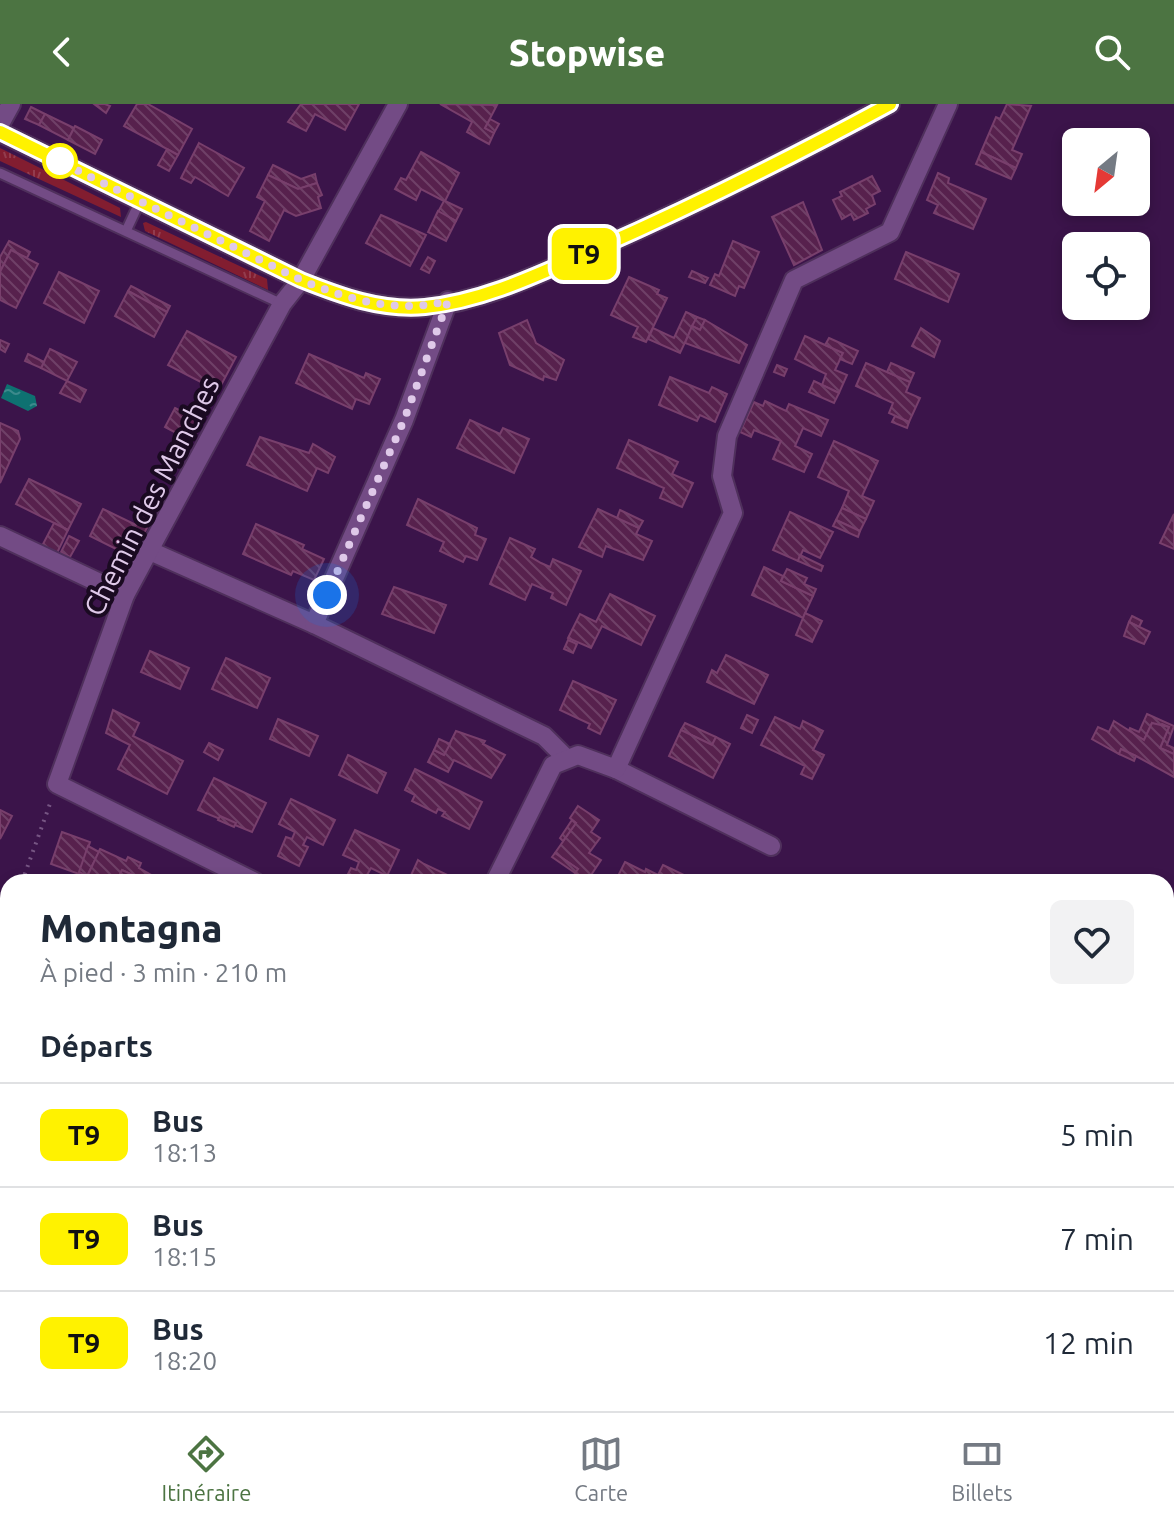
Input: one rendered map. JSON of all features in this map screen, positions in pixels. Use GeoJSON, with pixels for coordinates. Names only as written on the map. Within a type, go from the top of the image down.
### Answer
{"type":"FeatureCollection","features":[{"type":"Feature","properties":{"kind":"street"},"geometry":{"type":"LineString","coordinates":[[0,124],[11,104]]}},
{"type":"Feature","properties":{"kind":"street","name":"Chemin des Manches"},"geometry":{"type":"LineString","coordinates":[[57,784],[125,595],[282,304],[301,280],[398,104]]}},
{"type":"Feature","properties":{"kind":"street"},"geometry":{"type":"LineString","coordinates":[[0,132],[301,280],[343,297],[382,306],[425,307],[504,289],[621,238],[779,163],[890,104]]}},
{"type":"Feature","properties":{"kind":"street"},"geometry":{"type":"LineString","coordinates":[[616,769],[733,513],[722,476],[727,436],[794,280],[890,232],[948,104]]}},
{"type":"Feature","properties":{"kind":"street"},"geometry":{"type":"LineString","coordinates":[[314,624],[404,420],[448,301]]}},
{"type":"Feature","properties":{"kind":"street"},"geometry":{"type":"LineString","coordinates":[[0,536],[125,595]]}},
{"type":"Feature","properties":{"kind":"street"},"geometry":{"type":"LineString","coordinates":[[150,551],[314,624],[544,736],[566,758]]}},
{"type":"Feature","properties":{"kind":"street"},"geometry":{"type":"LineString","coordinates":[[499,874],[553,765],[578,755],[616,769],[771,846]]}},
{"type":"Feature","properties":{"kind":"street"},"geometry":{"type":"LineString","coordinates":[[57,784],[239,874]]}},
{"type":"Feature","properties":{"kind":"lane"},"geometry":{"type":"LineString","coordinates":[[0,173],[282,304]]}},
{"type":"Feature","properties":{"kind":"lane"},"geometry":{"type":"LineString","coordinates":[[126,231],[140,201]]}},
{"type":"Feature","properties":{"kind":"path"},"geometry":{"type":"LineString","coordinates":[[25,874],[57,784]]}},
{"type":"Feature","properties":{"kind":"green space"},"geometry":{"type":"Polygon","coordinates":[[[0,148],[120,208],[121,217],[0,161],[0,148]]]}},
{"type":"Feature","properties":{"kind":"green space"},"geometry":{"type":"Polygon","coordinates":[[[143,223],[267,279],[268,290],[145,231],[143,223]]]}},
{"type":"Feature","properties":{"kind":"water"},"geometry":{"type":"Polygon","coordinates":[[[7,384],[35,396],[37,406],[28,411],[1,398],[7,384]]]}},
{"type":"Feature","properties":{"kind":"building"},"geometry":{"type":"Polygon","coordinates":[[[94,104],[105,104],[110,106],[106,113],[94,104]]]}},
{"type":"Feature","properties":{"kind":"building"},"geometry":{"type":"Polygon","coordinates":[[[137,104],[148,104],[192,129],[178,155],[124,126],[137,104]]]}},
{"type":"Feature","properties":{"kind":"building"},"geometry":{"type":"Polygon","coordinates":[[[301,104],[359,104],[345,130],[315,114],[306,131],[288,122],[301,104]]]}},
{"type":"Feature","properties":{"kind":"building"},"geometry":{"type":"Polygon","coordinates":[[[440,104],[497,105],[485,128],[494,133],[489,144],[467,132],[472,122],[440,104]]]}},
{"type":"Feature","properties":{"kind":"building"},"geometry":{"type":"Polygon","coordinates":[[[1007,104],[1031,106],[1012,150],[1022,154],[1016,168],[981,152],[996,117],[1000,119],[1007,104]]]}},
{"type":"Feature","properties":{"kind":"building"},"geometry":{"type":"Polygon","coordinates":[[[31,107],[45,114],[39,125],[25,119],[31,107]]]}},
{"type":"Feature","properties":{"kind":"building"},"geometry":{"type":"Polygon","coordinates":[[[45,114],[74,128],[68,140],[39,125],[45,114]]]}},
{"type":"Feature","properties":{"kind":"building"},"geometry":{"type":"Polygon","coordinates":[[[490,119],[499,124],[494,133],[485,128],[490,119]]]}},
{"type":"Feature","properties":{"kind":"building"},"geometry":{"type":"Polygon","coordinates":[[[75,126],[102,140],[95,154],[68,140],[75,126]]]}},
{"type":"Feature","properties":{"kind":"building"},"geometry":{"type":"Polygon","coordinates":[[[199,143],[244,168],[228,196],[195,177],[191,183],[181,178],[199,143]]]}},
{"type":"Feature","properties":{"kind":"building"},"geometry":{"type":"Polygon","coordinates":[[[167,149],[178,155],[169,171],[158,165],[167,149]]]}},
{"type":"Feature","properties":{"kind":"building"},"geometry":{"type":"Polygon","coordinates":[[[421,152],[459,173],[445,201],[462,209],[456,221],[438,212],[444,201],[421,189],[416,200],[395,189],[401,178],[406,180],[421,152]]]}},
{"type":"Feature","properties":{"kind":"building"},"geometry":{"type":"Polygon","coordinates":[[[981,152],[1016,168],[1011,179],[976,164],[981,152]]]}},
{"type":"Feature","properties":{"kind":"building"},"geometry":{"type":"Polygon","coordinates":[[[273,165],[301,179],[315,174],[317,183],[298,189],[268,175],[273,165]]]}},
{"type":"Feature","properties":{"kind":"building"},"geometry":{"type":"Polygon","coordinates":[[[938,173],[949,178],[948,183],[986,199],[973,229],[934,213],[938,205],[927,200],[938,173]]]}},
{"type":"Feature","properties":{"kind":"building"},"geometry":{"type":"Polygon","coordinates":[[[268,175],[298,189],[317,183],[322,195],[318,197],[321,208],[296,216],[284,210],[269,241],[250,231],[265,201],[257,197],[268,175]]]}},
{"type":"Feature","properties":{"kind":"building"},"geometry":{"type":"Polygon","coordinates":[[[872,176],[880,191],[872,195],[875,204],[866,209],[868,213],[854,220],[851,214],[842,219],[833,200],[842,196],[840,192],[872,176]]]}},
{"type":"Feature","properties":{"kind":"building"},"geometry":{"type":"Polygon","coordinates":[[[803,202],[822,250],[794,265],[772,217],[803,202]]]}},
{"type":"Feature","properties":{"kind":"building"},"geometry":{"type":"Polygon","coordinates":[[[438,211],[456,221],[446,241],[428,232],[438,211]]]}},
{"type":"Feature","properties":{"kind":"building"},"geometry":{"type":"Polygon","coordinates":[[[381,215],[426,235],[410,266],[366,243],[381,215]]]}},
{"type":"Feature","properties":{"kind":"building"},"geometry":{"type":"Polygon","coordinates":[[[9,241],[30,252],[27,258],[11,250],[0,272],[0,257],[9,241]]]}},
{"type":"Feature","properties":{"kind":"building"},"geometry":{"type":"Polygon","coordinates":[[[733,241],[759,252],[744,288],[739,286],[735,296],[710,285],[715,274],[719,276],[733,241]]]}},
{"type":"Feature","properties":{"kind":"building"},"geometry":{"type":"Polygon","coordinates":[[[11,250],[38,264],[16,308],[0,300],[0,272],[11,250]]]}},
{"type":"Feature","properties":{"kind":"building"},"geometry":{"type":"Polygon","coordinates":[[[906,252],[959,274],[948,302],[895,279],[906,252]]]}},
{"type":"Feature","properties":{"kind":"building"},"geometry":{"type":"Polygon","coordinates":[[[428,257],[435,261],[429,273],[421,269],[428,257]]]}},
{"type":"Feature","properties":{"kind":"building"},"geometry":{"type":"Polygon","coordinates":[[[692,271],[708,278],[705,283],[689,277],[692,271]]]}},
{"type":"Feature","properties":{"kind":"building"},"geometry":{"type":"Polygon","coordinates":[[[59,272],[99,291],[84,323],[44,303],[59,272]]]}},
{"type":"Feature","properties":{"kind":"building"},"geometry":{"type":"Polygon","coordinates":[[[629,277],[659,290],[657,294],[667,298],[646,342],[633,337],[638,327],[611,315],[629,277]]]}},
{"type":"Feature","properties":{"kind":"building"},"geometry":{"type":"Polygon","coordinates":[[[131,286],[170,306],[167,312],[128,291],[131,286]]]}},
{"type":"Feature","properties":{"kind":"building"},"geometry":{"type":"Polygon","coordinates":[[[128,291],[167,312],[154,337],[115,316],[128,291]]]}},
{"type":"Feature","properties":{"kind":"building"},"geometry":{"type":"Polygon","coordinates":[[[686,312],[697,317],[680,353],[648,339],[653,328],[674,338],[686,312]]]}},
{"type":"Feature","properties":{"kind":"building"},"geometry":{"type":"Polygon","coordinates":[[[697,317],[705,320],[700,330],[692,326],[697,317]]]}},
{"type":"Feature","properties":{"kind":"building"},"geometry":{"type":"Polygon","coordinates":[[[527,320],[536,343],[564,360],[556,380],[544,376],[543,380],[510,365],[499,333],[527,320]]]}},
{"type":"Feature","properties":{"kind":"building"},"geometry":{"type":"Polygon","coordinates":[[[705,320],[747,345],[739,363],[685,343],[692,326],[700,330],[705,320]]]}},
{"type":"Feature","properties":{"kind":"building"},"geometry":{"type":"Polygon","coordinates":[[[921,328],[940,341],[934,357],[912,346],[921,328]]]}},
{"type":"Feature","properties":{"kind":"building"},"geometry":{"type":"Polygon","coordinates":[[[187,331],[236,357],[218,391],[168,365],[187,331]]]}},
{"type":"Feature","properties":{"kind":"building"},"geometry":{"type":"Polygon","coordinates":[[[805,336],[843,353],[835,370],[847,375],[839,393],[822,385],[826,374],[795,359],[805,336]]]}},
{"type":"Feature","properties":{"kind":"building"},"geometry":{"type":"Polygon","coordinates":[[[829,338],[858,351],[852,364],[840,359],[843,353],[825,345],[829,338]]]}},
{"type":"Feature","properties":{"kind":"building"},"geometry":{"type":"Polygon","coordinates":[[[0,340],[9,344],[5,352],[0,349],[0,340]]]}},
{"type":"Feature","properties":{"kind":"building"},"geometry":{"type":"Polygon","coordinates":[[[50,349],[77,362],[67,381],[41,368],[50,349]]]}},
{"type":"Feature","properties":{"kind":"building"},"geometry":{"type":"Polygon","coordinates":[[[28,354],[44,362],[41,368],[25,361],[28,354]]]}},
{"type":"Feature","properties":{"kind":"building"},"geometry":{"type":"Polygon","coordinates":[[[309,354],[364,378],[366,373],[380,379],[369,404],[356,399],[352,409],[296,383],[309,354]]]}},
{"type":"Feature","properties":{"kind":"building"},"geometry":{"type":"Polygon","coordinates":[[[866,363],[910,382],[906,392],[920,398],[909,422],[889,413],[893,403],[856,386],[866,363]]]}},
{"type":"Feature","properties":{"kind":"building"},"geometry":{"type":"Polygon","coordinates":[[[891,363],[914,373],[910,382],[887,372],[891,363]]]}},
{"type":"Feature","properties":{"kind":"building"},"geometry":{"type":"Polygon","coordinates":[[[777,365],[787,369],[784,376],[774,372],[777,365]]]}},
{"type":"Feature","properties":{"kind":"building"},"geometry":{"type":"Polygon","coordinates":[[[670,377],[709,393],[712,387],[727,394],[715,422],[700,415],[697,421],[659,405],[670,377]]]}},
{"type":"Feature","properties":{"kind":"building"},"geometry":{"type":"Polygon","coordinates":[[[67,381],[86,390],[80,402],[60,393],[67,381]]]}},
{"type":"Feature","properties":{"kind":"building"},"geometry":{"type":"Polygon","coordinates":[[[814,381],[839,393],[834,403],[809,392],[814,381]]]}},
{"type":"Feature","properties":{"kind":"building"},"geometry":{"type":"Polygon","coordinates":[[[765,401],[786,411],[789,404],[828,420],[821,436],[803,428],[795,446],[812,454],[804,472],[773,459],[781,441],[754,430],[751,437],[740,432],[754,402],[763,406],[765,401]]]}},
{"type":"Feature","properties":{"kind":"building"},"geometry":{"type":"Polygon","coordinates":[[[175,408],[188,415],[178,434],[165,427],[175,408]]]}},
{"type":"Feature","properties":{"kind":"building"},"geometry":{"type":"Polygon","coordinates":[[[188,415],[202,421],[193,440],[178,434],[188,415]]]}},
{"type":"Feature","properties":{"kind":"building"},"geometry":{"type":"Polygon","coordinates":[[[895,416],[909,422],[907,428],[892,422],[895,416]]]}},
{"type":"Feature","properties":{"kind":"building"},"geometry":{"type":"Polygon","coordinates":[[[470,420],[500,434],[503,428],[529,439],[514,473],[457,448],[470,420]]]}},
{"type":"Feature","properties":{"kind":"building"},"geometry":{"type":"Polygon","coordinates":[[[0,423],[18,431],[20,439],[0,483],[0,423]]]}},
{"type":"Feature","properties":{"kind":"building"},"geometry":{"type":"Polygon","coordinates":[[[260,437],[309,453],[313,444],[335,457],[328,473],[317,468],[307,491],[247,465],[260,437]]]}},
{"type":"Feature","properties":{"kind":"building"},"geometry":{"type":"Polygon","coordinates":[[[629,440],[678,462],[672,474],[693,483],[682,507],[660,498],[664,488],[617,468],[629,440]]]}},
{"type":"Feature","properties":{"kind":"building"},"geometry":{"type":"Polygon","coordinates":[[[834,441],[878,461],[862,496],[874,501],[866,519],[842,508],[849,491],[818,477],[834,441]]]}},
{"type":"Feature","properties":{"kind":"building"},"geometry":{"type":"Polygon","coordinates":[[[29,479],[81,504],[68,530],[16,504],[29,479]]]}},
{"type":"Feature","properties":{"kind":"building"},"geometry":{"type":"Polygon","coordinates":[[[418,499],[477,528],[475,535],[486,539],[477,560],[466,556],[463,562],[440,551],[444,542],[407,525],[418,499]]]}},
{"type":"Feature","properties":{"kind":"building"},"geometry":{"type":"Polygon","coordinates":[[[842,508],[866,519],[860,531],[836,520],[842,508]]]}},
{"type":"Feature","properties":{"kind":"building"},"geometry":{"type":"Polygon","coordinates":[[[103,509],[136,525],[142,513],[152,518],[132,557],[90,536],[103,509]]]}},
{"type":"Feature","properties":{"kind":"building"},"geometry":{"type":"Polygon","coordinates":[[[598,509],[639,528],[636,534],[652,541],[643,560],[606,546],[602,557],[579,547],[598,509]]]}},
{"type":"Feature","properties":{"kind":"building"},"geometry":{"type":"Polygon","coordinates":[[[620,510],[643,521],[639,528],[617,518],[620,510]]]}},
{"type":"Feature","properties":{"kind":"building"},"geometry":{"type":"Polygon","coordinates":[[[790,512],[833,532],[820,558],[803,550],[798,561],[773,550],[790,512]]]}},
{"type":"Feature","properties":{"kind":"building"},"geometry":{"type":"Polygon","coordinates":[[[1174,514],[1174,549],[1160,543],[1174,514]]]}},
{"type":"Feature","properties":{"kind":"building"},"geometry":{"type":"Polygon","coordinates":[[[836,520],[860,531],[858,537],[833,526],[836,520]]]}},
{"type":"Feature","properties":{"kind":"building"},"geometry":{"type":"Polygon","coordinates":[[[54,523],[68,530],[57,553],[42,546],[54,523]]]}},
{"type":"Feature","properties":{"kind":"building"},"geometry":{"type":"Polygon","coordinates":[[[256,524],[304,545],[302,549],[324,559],[314,580],[293,571],[291,575],[243,554],[256,524]]]}},
{"type":"Feature","properties":{"kind":"building"},"geometry":{"type":"Polygon","coordinates":[[[69,536],[79,541],[70,557],[61,552],[69,536]]]}},
{"type":"Feature","properties":{"kind":"building"},"geometry":{"type":"Polygon","coordinates":[[[510,538],[535,549],[531,557],[541,563],[550,567],[553,559],[581,571],[566,605],[551,598],[553,593],[532,584],[525,600],[490,584],[510,538]]]}},
{"type":"Feature","properties":{"kind":"building"},"geometry":{"type":"Polygon","coordinates":[[[800,555],[823,566],[821,571],[798,561],[800,555]]]}},
{"type":"Feature","properties":{"kind":"building"},"geometry":{"type":"Polygon","coordinates":[[[764,567],[783,576],[781,581],[813,596],[803,618],[752,595],[764,567]]]}},
{"type":"Feature","properties":{"kind":"building"},"geometry":{"type":"Polygon","coordinates":[[[787,569],[807,578],[804,584],[816,589],[813,596],[781,581],[787,569]]]}},
{"type":"Feature","properties":{"kind":"building"},"geometry":{"type":"Polygon","coordinates":[[[394,587],[446,605],[434,633],[382,614],[394,587]]]}},
{"type":"Feature","properties":{"kind":"building"},"geometry":{"type":"Polygon","coordinates":[[[610,594],[655,616],[641,645],[602,626],[591,648],[568,638],[580,614],[596,622],[610,594]]]}},
{"type":"Feature","properties":{"kind":"building"},"geometry":{"type":"Polygon","coordinates":[[[805,613],[822,621],[812,642],[796,635],[805,613]]]}},
{"type":"Feature","properties":{"kind":"building"},"geometry":{"type":"Polygon","coordinates":[[[1132,616],[1142,621],[1139,627],[1129,622],[1132,616]]]}},
{"type":"Feature","properties":{"kind":"building"},"geometry":{"type":"Polygon","coordinates":[[[1129,622],[1150,632],[1144,644],[1124,636],[1129,622]]]}},
{"type":"Feature","properties":{"kind":"building"},"geometry":{"type":"Polygon","coordinates":[[[568,640],[577,644],[573,653],[564,649],[568,640]]]}},
{"type":"Feature","properties":{"kind":"building"},"geometry":{"type":"Polygon","coordinates":[[[150,651],[189,668],[180,689],[141,672],[150,651]]]}},
{"type":"Feature","properties":{"kind":"building"},"geometry":{"type":"Polygon","coordinates":[[[726,655],[768,675],[754,704],[707,682],[712,670],[717,673],[726,655]]]}},
{"type":"Feature","properties":{"kind":"building"},"geometry":{"type":"Polygon","coordinates":[[[226,658],[270,678],[257,708],[212,689],[226,658]]]}},
{"type":"Feature","properties":{"kind":"building"},"geometry":{"type":"Polygon","coordinates":[[[573,681],[616,700],[600,734],[588,728],[590,724],[560,710],[573,681]]]}},
{"type":"Feature","properties":{"kind":"building"},"geometry":{"type":"Polygon","coordinates":[[[113,710],[139,723],[133,736],[183,761],[167,794],[118,769],[130,745],[106,733],[113,710]]]}},
{"type":"Feature","properties":{"kind":"building"},"geometry":{"type":"Polygon","coordinates":[[[1147,714],[1174,726],[1167,745],[1174,748],[1174,754],[1160,748],[1169,727],[1152,723],[1144,740],[1128,733],[1130,728],[1139,732],[1147,714]]]}},
{"type":"Feature","properties":{"kind":"building"},"geometry":{"type":"Polygon","coordinates":[[[747,715],[758,720],[752,733],[741,728],[747,715]]]}},
{"type":"Feature","properties":{"kind":"building"},"geometry":{"type":"Polygon","coordinates":[[[775,717],[800,729],[803,721],[823,731],[813,750],[824,755],[812,779],[801,774],[805,766],[761,745],[775,717]]]}},
{"type":"Feature","properties":{"kind":"building"},"geometry":{"type":"Polygon","coordinates":[[[278,719],[318,736],[309,756],[270,739],[278,719]]]}},
{"type":"Feature","properties":{"kind":"building"},"geometry":{"type":"Polygon","coordinates":[[[1114,721],[1144,740],[1152,723],[1169,727],[1160,748],[1174,754],[1174,777],[1121,749],[1119,754],[1092,739],[1098,727],[1109,732],[1114,721]]]}},
{"type":"Feature","properties":{"kind":"building"},"geometry":{"type":"Polygon","coordinates":[[[685,723],[716,737],[712,745],[681,730],[685,723]]]}},
{"type":"Feature","properties":{"kind":"building"},"geometry":{"type":"Polygon","coordinates":[[[681,730],[712,745],[716,737],[730,744],[713,778],[669,756],[681,730]]]}},
{"type":"Feature","properties":{"kind":"building"},"geometry":{"type":"Polygon","coordinates":[[[456,731],[485,741],[483,744],[505,755],[491,778],[454,760],[448,772],[428,762],[434,750],[444,755],[456,731]]]}},
{"type":"Feature","properties":{"kind":"building"},"geometry":{"type":"Polygon","coordinates":[[[439,739],[450,744],[444,755],[434,750],[439,739]]]}},
{"type":"Feature","properties":{"kind":"building"},"geometry":{"type":"Polygon","coordinates":[[[209,743],[223,750],[218,760],[204,752],[209,743]]]}},
{"type":"Feature","properties":{"kind":"building"},"geometry":{"type":"Polygon","coordinates":[[[1121,749],[1136,756],[1134,761],[1119,754],[1121,749]]]}},
{"type":"Feature","properties":{"kind":"building"},"geometry":{"type":"Polygon","coordinates":[[[348,755],[386,773],[377,793],[339,775],[348,755]]]}},
{"type":"Feature","properties":{"kind":"building"},"geometry":{"type":"Polygon","coordinates":[[[415,769],[482,802],[469,829],[442,816],[445,812],[438,809],[436,813],[412,801],[415,795],[405,790],[415,769]]]}},
{"type":"Feature","properties":{"kind":"building"},"geometry":{"type":"Polygon","coordinates":[[[214,778],[266,803],[252,832],[198,810],[214,778]]]}},
{"type":"Feature","properties":{"kind":"building"},"geometry":{"type":"Polygon","coordinates":[[[291,799],[335,820],[323,845],[307,837],[303,845],[308,847],[299,866],[278,856],[286,837],[292,839],[295,832],[279,824],[291,799]]]}},
{"type":"Feature","properties":{"kind":"building"},"geometry":{"type":"Polygon","coordinates":[[[578,806],[599,820],[591,832],[600,838],[589,853],[601,860],[592,874],[576,874],[578,869],[555,853],[576,823],[570,818],[578,806]]]}},
{"type":"Feature","properties":{"kind":"building"},"geometry":{"type":"Polygon","coordinates":[[[0,810],[12,816],[0,839],[0,810]]]}},
{"type":"Feature","properties":{"kind":"building"},"geometry":{"type":"Polygon","coordinates":[[[220,816],[236,823],[234,827],[218,820],[220,816]]]}},
{"type":"Feature","properties":{"kind":"building"},"geometry":{"type":"Polygon","coordinates":[[[572,820],[576,823],[563,841],[560,838],[572,820]]]}},
{"type":"Feature","properties":{"kind":"building"},"geometry":{"type":"Polygon","coordinates":[[[355,830],[399,850],[388,874],[371,868],[368,874],[348,874],[351,868],[356,870],[359,862],[343,855],[355,830]]]}},
{"type":"Feature","properties":{"kind":"building"},"geometry":{"type":"Polygon","coordinates":[[[62,832],[90,842],[79,874],[51,864],[62,832]]]}},
{"type":"Feature","properties":{"kind":"building"},"geometry":{"type":"Polygon","coordinates":[[[88,846],[99,852],[88,874],[79,872],[88,846]]]}},
{"type":"Feature","properties":{"kind":"building"},"geometry":{"type":"Polygon","coordinates":[[[100,849],[126,861],[128,857],[141,863],[139,868],[150,874],[131,874],[122,870],[120,874],[88,874],[100,849]]]}},
{"type":"Feature","properties":{"kind":"building"},"geometry":{"type":"Polygon","coordinates":[[[555,853],[578,869],[575,873],[552,857],[555,853]]]}},
{"type":"Feature","properties":{"kind":"building"},"geometry":{"type":"Polygon","coordinates":[[[418,860],[445,874],[412,874],[418,860]]]}},
{"type":"Feature","properties":{"kind":"building"},"geometry":{"type":"Polygon","coordinates":[[[625,862],[656,874],[619,874],[625,862]]]}},
{"type":"Feature","properties":{"kind":"building"},"geometry":{"type":"Polygon","coordinates":[[[663,865],[682,874],[658,874],[663,865]]]}},
{"type":"Feature","properties":{"kind":"bus line","name":"T9"},"geometry":{"type":"LineString","coordinates":[[0,132],[301,280],[343,297],[382,306],[425,307],[504,289],[621,238],[779,163],[890,104]]}},
{"type":"Feature","properties":{"kind":"route"},"geometry":{"type":"LineString","coordinates":[[60,161],[56,160],[301,280],[343,297],[382,306],[425,307],[448,301],[404,420],[327,595]]}}]}
